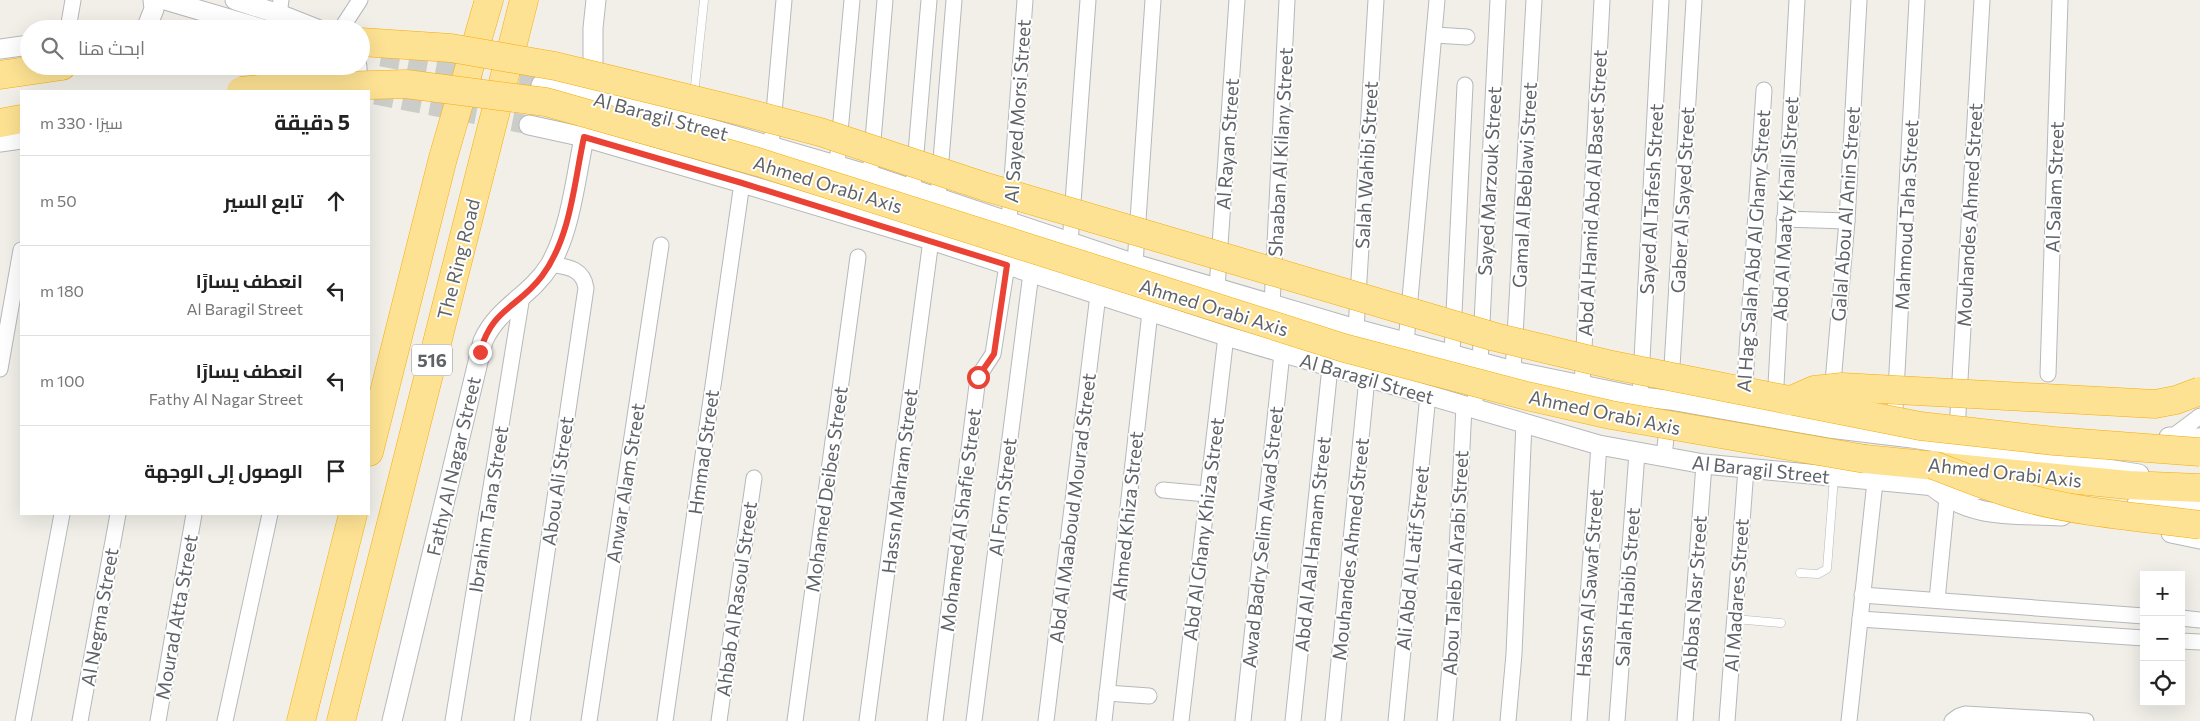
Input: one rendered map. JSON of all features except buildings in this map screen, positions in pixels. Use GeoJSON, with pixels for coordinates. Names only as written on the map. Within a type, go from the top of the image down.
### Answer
{"type":"FeatureCollection","features":[{"type":"Feature","properties":{"kind":"highway","name":"The Ring Road"},"geometry":{"type":"LineString","coordinates":[[370,448],[443,158],[490,0]]}},
{"type":"Feature","properties":{"kind":"highway","name":"The Ring Road"},"geometry":{"type":"LineString","coordinates":[[341,721],[524,0]]}},
{"type":"Feature","properties":{"kind":"highway","name":"Ahmed Orabi Axis"},"geometry":{"type":"LineString","coordinates":[[371,49],[451,48],[555,66],[664,91],[820,132],[986,187],[1495,337],[1781,410],[2064,442],[2200,452]]}},
{"type":"Feature","properties":{"kind":"highway"},"geometry":{"type":"LineString","coordinates":[[0,75],[20,72]]}},
{"type":"Feature","properties":{"kind":"highway","name":"Ahmed Orabi Axis"},"geometry":{"type":"LineString","coordinates":[[250,90],[406,84],[546,102],[758,162],[996,236],[1178,297],[1344,348],[1612,415],[1866,459],[1932,475],[2200,488]]}},
{"type":"Feature","properties":{"kind":"highway"},"geometry":{"type":"LineString","coordinates":[[0,123],[20,119]]}},
{"type":"Feature","properties":{"kind":"highway"},"geometry":{"type":"LineString","coordinates":[[1781,410],[1814,390],[1842,387],[2155,404],[2176,400],[2200,391]]}},
{"type":"Feature","properties":{"kind":"highway"},"geometry":{"type":"LineString","coordinates":[[1932,475],[1981,484],[2046,503],[2200,525]]}},
{"type":"Feature","properties":{"kind":"highway"},"geometry":{"type":"LineString","coordinates":[[301,721],[353,515]]}},
{"type":"Feature","properties":{"kind":"street"},"geometry":{"type":"LineString","coordinates":[[70,20],[73,0]]}},
{"type":"Feature","properties":{"kind":"street"},"geometry":{"type":"LineString","coordinates":[[150,20],[154,9],[153,0]]}},
{"type":"Feature","properties":{"kind":"street"},"geometry":{"type":"LineString","coordinates":[[165,0],[233,20]]}},
{"type":"Feature","properties":{"kind":"street"},"geometry":{"type":"LineString","coordinates":[[235,0],[280,7],[302,20]]}},
{"type":"Feature","properties":{"kind":"street"},"geometry":{"type":"LineString","coordinates":[[347,20],[360,0]]}},
{"type":"Feature","properties":{"kind":"street","name":"Fathy Al Nagar Street"},"geometry":{"type":"LineString","coordinates":[[392,721],[483,341],[499,314],[532,287],[550,264],[563,235],[593,98],[593,28],[596,0]]}},
{"type":"Feature","properties":{"kind":"street"},"geometry":{"type":"LineString","coordinates":[[771,146],[784,0]]}},
{"type":"Feature","properties":{"kind":"street"},"geometry":{"type":"LineString","coordinates":[[837,165],[852,0]]}},
{"type":"Feature","properties":{"kind":"street"},"geometry":{"type":"LineString","coordinates":[[870,174],[884,0]]}},
{"type":"Feature","properties":{"kind":"street"},"geometry":{"type":"LineString","coordinates":[[913,188],[930,0]]}},
{"type":"Feature","properties":{"kind":"street"},"geometry":{"type":"LineString","coordinates":[[938,197],[954,0]]}},
{"type":"Feature","properties":{"kind":"street","name":"Al Sayed Morsi Street"},"geometry":{"type":"LineString","coordinates":[[1009,221],[1025,0]]}},
{"type":"Feature","properties":{"kind":"street"},"geometry":{"type":"LineString","coordinates":[[1070,243],[1088,0]]}},
{"type":"Feature","properties":{"kind":"street"},"geometry":{"type":"LineString","coordinates":[[1135,264],[1153,0]]}},
{"type":"Feature","properties":{"kind":"street","name":"Al Rayan Street"},"geometry":{"type":"LineString","coordinates":[[1218,288],[1237,0]]}},
{"type":"Feature","properties":{"kind":"street","name":"Shaaban Al Kilany Street"},"geometry":{"type":"LineString","coordinates":[[1272,304],[1287,0]]}},
{"type":"Feature","properties":{"kind":"street","name":"Salah Wahibi Street"},"geometry":{"type":"LineString","coordinates":[[1356,329],[1376,0]]}},
{"type":"Feature","properties":{"kind":"street"},"geometry":{"type":"LineString","coordinates":[[1406,343],[1437,0]]}},
{"type":"Feature","properties":{"kind":"street","name":"Sayed Marzouk Street"},"geometry":{"type":"LineString","coordinates":[[1469,407],[1480,362],[1498,0]]}},
{"type":"Feature","properties":{"kind":"street","name":"Gamal Al Beblawi Street"},"geometry":{"type":"LineString","coordinates":[[1513,371],[1534,0]]}},
{"type":"Feature","properties":{"kind":"street","name":"Abd Al Hamid Abd Al Baset Street"},"geometry":{"type":"LineString","coordinates":[[1582,387],[1602,0]]}},
{"type":"Feature","properties":{"kind":"street","name":"Sayed Al Tafesh Street"},"geometry":{"type":"LineString","coordinates":[[1640,397],[1662,0]]}},
{"type":"Feature","properties":{"kind":"street","name":"Gaber Al Sayed Street"},"geometry":{"type":"LineString","coordinates":[[1664,457],[1670,400],[1694,0]]}},
{"type":"Feature","properties":{"kind":"street","name":"Abd Al Maaty Khalil Street"},"geometry":{"type":"LineString","coordinates":[[1781,410],[1784,219],[1797,0]]}},
{"type":"Feature","properties":{"kind":"street","name":"Galal Abou Al Anin Street"},"geometry":{"type":"LineString","coordinates":[[1829,428],[1847,221],[1859,0]]}},
{"type":"Feature","properties":{"kind":"street","name":"Mahmoud Taha Street"},"geometry":{"type":"LineString","coordinates":[[1894,429],[1917,0]]}},
{"type":"Feature","properties":{"kind":"street","name":"Mouhandes Ahmed Street"},"geometry":{"type":"LineString","coordinates":[[1957,431],[1982,0]]}},
{"type":"Feature","properties":{"kind":"street","name":"Al Salam Street"},"geometry":{"type":"LineString","coordinates":[[2048,374],[2060,0]]}},
{"type":"Feature","properties":{"kind":"street"},"geometry":{"type":"LineString","coordinates":[[1435,36],[1467,37]]}},
{"type":"Feature","properties":{"kind":"street"},"geometry":{"type":"LineString","coordinates":[[0,50],[20,47]]}},
{"type":"Feature","properties":{"kind":"street"},"geometry":{"type":"LineString","coordinates":[[269,75],[273,90]]}},
{"type":"Feature","properties":{"kind":"street"},"geometry":{"type":"LineString","coordinates":[[355,90],[357,75]]}},
{"type":"Feature","properties":{"kind":"street","name":"Al Baragil Street"},"geometry":{"type":"LineString","coordinates":[[541,85],[691,123],[870,174],[1135,264],[1356,329],[1513,371],[1582,387],[1640,397],[1670,400],[1743,413],[1781,410],[1829,428],[1912,438],[2200,484]]}},
{"type":"Feature","properties":{"kind":"street"},"geometry":{"type":"LineString","coordinates":[[1452,354],[1465,85]]}},
{"type":"Feature","properties":{"kind":"street","name":"Al Hag Salah Abd Al Ghany Street"},"geometry":{"type":"LineString","coordinates":[[1743,413],[1764,90]]}},
{"type":"Feature","properties":{"kind":"street","name":"Al Baragil Street"},"geometry":{"type":"LineString","coordinates":[[529,125],[584,137],[742,183],[931,240],[1282,353],[1599,445],[1637,454],[1746,469],[1874,482],[1932,475],[2200,510]]}},
{"type":"Feature","properties":{"kind":"street"},"geometry":{"type":"LineString","coordinates":[[0,142],[20,138]]}},
{"type":"Feature","properties":{"kind":"street","name":"Hmmad Street"},"geometry":{"type":"LineString","coordinates":[[665,721],[742,183]]}},
{"type":"Feature","properties":{"kind":"street"},"geometry":{"type":"LineString","coordinates":[[1784,219],[1847,221]]}},
{"type":"Feature","properties":{"kind":"street","name":"Hassn Mahram Street"},"geometry":{"type":"LineString","coordinates":[[868,721],[931,240]]}},
{"type":"Feature","properties":{"kind":"street","name":"Anwar Alam Street"},"geometry":{"type":"LineString","coordinates":[[589,721],[661,245]]}},
{"type":"Feature","properties":{"kind":"street"},"geometry":{"type":"LineString","coordinates":[[0,369],[20,256]]}},
{"type":"Feature","properties":{"kind":"street","name":"Mohamed Deibes Street"},"geometry":{"type":"LineString","coordinates":[[795,721],[858,257]]}},
{"type":"Feature","properties":{"kind":"street","name":"Abou Ali Street"},"geometry":{"type":"LineString","coordinates":[[522,721],[586,288],[584,279],[577,271],[550,264]]}},
{"type":"Feature","properties":{"kind":"street","name":"Mohamed Al Shafie Street"},"geometry":{"type":"LineString","coordinates":[[935,721],[978,377],[994,354],[1007,265]]}},
{"type":"Feature","properties":{"kind":"street","name":"Al Forn Street"},"geometry":{"type":"LineString","coordinates":[[974,721],[1031,273]]}},
{"type":"Feature","properties":{"kind":"street","name":"Abd Al Maaboud Mourad Street"},"geometry":{"type":"LineString","coordinates":[[1046,721],[1098,295]]}},
{"type":"Feature","properties":{"kind":"street","name":"Ibrahim Tana Street"},"geometry":{"type":"LineString","coordinates":[[453,721],[522,296]]}},
{"type":"Feature","properties":{"kind":"street","name":"Ahmed Khiza Street"},"geometry":{"type":"LineString","coordinates":[[1104,721],[1150,312]]}},
{"type":"Feature","properties":{"kind":"street","name":"Abd Al Ghany Khiza Street"},"geometry":{"type":"LineString","coordinates":[[1181,721],[1226,336]]}},
{"type":"Feature","properties":{"kind":"street","name":"Awad Badry Selim Awad Street"},"geometry":{"type":"LineString","coordinates":[[1243,721],[1282,353]]}},
{"type":"Feature","properties":{"kind":"street","name":"Abd Al Aal Hamam Street"},"geometry":{"type":"LineString","coordinates":[[1293,721],[1330,367]]}},
{"type":"Feature","properties":{"kind":"street","name":"Mouhandes Ahmed Street"},"geometry":{"type":"LineString","coordinates":[[1333,721],[1367,378]]}},
{"type":"Feature","properties":{"kind":"street","name":"Ali Abd Al Latif Street"},"geometry":{"type":"LineString","coordinates":[[1396,721],[1428,395]]}},
{"type":"Feature","properties":{"kind":"street","name":"Abou Taleb Al Arabi Street"},"geometry":{"type":"LineString","coordinates":[[1446,721],[1469,407]]}},
{"type":"Feature","properties":{"kind":"street"},"geometry":{"type":"LineString","coordinates":[[2172,437],[2200,416]]}},
{"type":"Feature","properties":{"kind":"street"},"geometry":{"type":"LineString","coordinates":[[1508,721],[1514,654],[1524,423]]}},
{"type":"Feature","properties":{"kind":"street"},"geometry":{"type":"LineString","coordinates":[[1851,430],[1894,429],[2200,438]]}},
{"type":"Feature","properties":{"kind":"street","name":"Hassn Al Sawaf Street"},"geometry":{"type":"LineString","coordinates":[[1579,721],[1599,445]]}},
{"type":"Feature","properties":{"kind":"street","name":"Salah Habib Street"},"geometry":{"type":"LineString","coordinates":[[1617,721],[1637,454]]}},
{"type":"Feature","properties":{"kind":"street","name":"Abbas Nasr Street"},"geometry":{"type":"LineString","coordinates":[[1685,721],[1704,464]]}},
{"type":"Feature","properties":{"kind":"street","name":"Al Madares Street"},"geometry":{"type":"LineString","coordinates":[[1727,721],[1746,469]]}},
{"type":"Feature","properties":{"kind":"street"},"geometry":{"type":"LineString","coordinates":[[1932,475],[1947,498],[1966,508],[1992,514],[2047,515],[2105,521],[2200,539]]}},
{"type":"Feature","properties":{"kind":"street","name":"Ahbab Al Rasoul Street"},"geometry":{"type":"LineString","coordinates":[[719,721],[754,478]]}},
{"type":"Feature","properties":{"kind":"street"},"geometry":{"type":"LineString","coordinates":[[1849,721],[1874,482]]}},
{"type":"Feature","properties":{"kind":"street"},"geometry":{"type":"LineString","coordinates":[[1164,490],[1207,494]]}},
{"type":"Feature","properties":{"kind":"street"},"geometry":{"type":"LineString","coordinates":[[1937,600],[1947,498]]}},
{"type":"Feature","properties":{"kind":"street"},"geometry":{"type":"LineString","coordinates":[[23,721],[62,515]]}},
{"type":"Feature","properties":{"kind":"street","name":"Al Negma Street"},"geometry":{"type":"LineString","coordinates":[[80,721],[118,515]]}},
{"type":"Feature","properties":{"kind":"street","name":"Mourad Atta Street"},"geometry":{"type":"LineString","coordinates":[[158,721],[194,515]]}},
{"type":"Feature","properties":{"kind":"street"},"geometry":{"type":"LineString","coordinates":[[225,721],[270,515]]}},
{"type":"Feature","properties":{"kind":"street"},"geometry":{"type":"LineString","coordinates":[[1862,595],[2140,616]]}},
{"type":"Feature","properties":{"kind":"street"},"geometry":{"type":"LineString","coordinates":[[2075,634],[2077,611]]}},
{"type":"Feature","properties":{"kind":"street"},"geometry":{"type":"LineString","coordinates":[[2185,618],[2200,620]]}},
{"type":"Feature","properties":{"kind":"street"},"geometry":{"type":"LineString","coordinates":[[1860,619],[2140,638]]}},
{"type":"Feature","properties":{"kind":"street"},"geometry":{"type":"LineString","coordinates":[[2185,641],[2200,642]]}},
{"type":"Feature","properties":{"kind":"street"},"geometry":{"type":"LineString","coordinates":[[1107,692],[1149,696]]}},
{"type":"Feature","properties":{"kind":"street"},"geometry":{"type":"LineString","coordinates":[[1952,721],[1966,714],[2086,721]]}},
{"type":"Feature","properties":{"kind":"lane"},"geometry":{"type":"LineString","coordinates":[[691,123],[704,0]]}},
{"type":"Feature","properties":{"kind":"lane"},"geometry":{"type":"LineString","coordinates":[[1800,573],[1818,574],[1827,569],[1834,477]]}},
{"type":"Feature","properties":{"kind":"lane"},"geometry":{"type":"LineString","coordinates":[[1734,619],[1782,623]]}},
{"type":"Feature","properties":{"kind":"tunnel"},"geometry":{"type":"LineString","coordinates":[[381,57],[541,85]]}},
{"type":"Feature","properties":{"kind":"tunnel"},"geometry":{"type":"LineString","coordinates":[[375,95],[529,125]]}},
{"type":"Feature","properties":{"kind":"route"},"geometry":{"type":"LineString","coordinates":[[480,352],[487,332],[499,314],[522,296],[542,276],[557,250],[567,220],[584,137],[931,240],[1007,265],[994,354],[978,377]]}}]}
